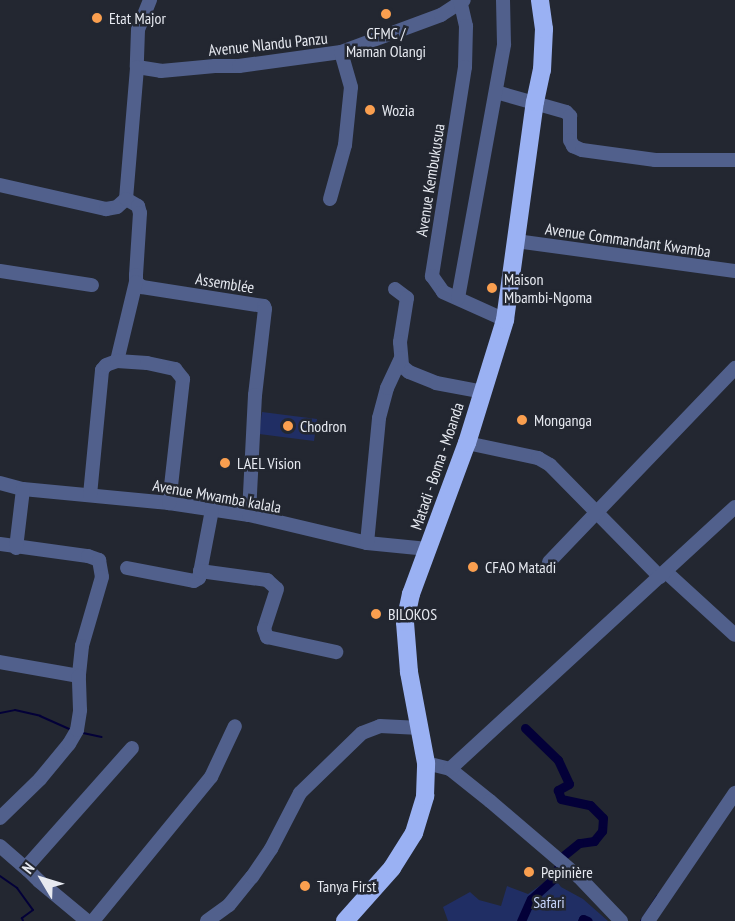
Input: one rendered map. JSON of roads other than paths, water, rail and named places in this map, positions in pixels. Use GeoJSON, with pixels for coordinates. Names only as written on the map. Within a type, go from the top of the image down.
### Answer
{"type":"FeatureCollection","features":[{"type":"Feature","properties":{"kind":"highway","name":"Matadi - Boma - Moanda"},"geometry":{"type":"LineString","coordinates":[[345,921],[392,868],[414,833],[424,796],[426,763],[409,672],[405,622],[411,594],[467,443],[505,320],[535,102],[542,70],[544,29],[540,0]]}},
{"type":"Feature","properties":{"kind":"street"},"geometry":{"type":"LineString","coordinates":[[0,184],[106,208],[117,207],[126,199],[138,30],[150,0]]}},
{"type":"Feature","properties":{"kind":"street"},"geometry":{"type":"LineString","coordinates":[[458,298],[504,44],[503,0]]}},
{"type":"Feature","properties":{"kind":"street","name":"Avenue Nlandu Panzu"},"geometry":{"type":"LineString","coordinates":[[137,67],[161,71],[239,66],[341,52],[441,15],[461,1]]}},
{"type":"Feature","properties":{"kind":"street","name":"Avenue Kembukusua"},"geometry":{"type":"LineString","coordinates":[[461,1],[466,27],[465,67],[432,276],[443,292],[505,320]]}},
{"type":"Feature","properties":{"kind":"street"},"geometry":{"type":"LineString","coordinates":[[330,199],[345,145],[351,87],[341,52]]}},
{"type":"Feature","properties":{"kind":"street"},"geometry":{"type":"LineString","coordinates":[[496,92],[535,102],[570,116],[570,140],[573,146],[582,150],[655,160],[735,160]]}},
{"type":"Feature","properties":{"kind":"street"},"geometry":{"type":"LineString","coordinates":[[117,361],[136,282],[140,213],[138,206],[126,199]]}},
{"type":"Feature","properties":{"kind":"street","name":"Avenue Commandant Kwamba"},"geometry":{"type":"LineString","coordinates":[[516,241],[735,271]]}},
{"type":"Feature","properties":{"kind":"street"},"geometry":{"type":"LineString","coordinates":[[0,271],[92,285]]}},
{"type":"Feature","properties":{"kind":"street","name":"Assemblée"},"geometry":{"type":"LineString","coordinates":[[136,282],[142,288],[264,306],[255,395],[249,515]]}},
{"type":"Feature","properties":{"kind":"street"},"geometry":{"type":"LineString","coordinates":[[395,289],[407,298],[400,342],[402,366],[421,378],[436,383],[483,392]]}},
{"type":"Feature","properties":{"kind":"street"},"geometry":{"type":"LineString","coordinates":[[367,543],[379,418],[387,388],[401,358]]}},
{"type":"Feature","properties":{"kind":"street"},"geometry":{"type":"LineString","coordinates":[[90,495],[102,370],[106,365],[117,361],[165,365],[175,369],[183,380],[169,503]]}},
{"type":"Feature","properties":{"kind":"street"},"geometry":{"type":"LineString","coordinates":[[549,562],[735,368]]}},
{"type":"Feature","properties":{"kind":"street"},"geometry":{"type":"LineString","coordinates":[[467,443],[538,458],[550,465],[596,512],[663,574],[735,635]]}},
{"type":"Feature","properties":{"kind":"street","name":"Avenue Mwamba kalala"},"geometry":{"type":"LineString","coordinates":[[0,483],[23,489],[169,503],[249,515],[367,543],[428,549]]}},
{"type":"Feature","properties":{"kind":"street"},"geometry":{"type":"LineString","coordinates":[[16,548],[23,489]]}},
{"type":"Feature","properties":{"kind":"street"},"geometry":{"type":"LineString","coordinates":[[450,770],[735,507]]}},
{"type":"Feature","properties":{"kind":"street"},"geometry":{"type":"LineString","coordinates":[[127,568],[194,581],[199,578],[212,510]]}},
{"type":"Feature","properties":{"kind":"street"},"geometry":{"type":"LineString","coordinates":[[0,544],[87,556],[99,560],[102,577],[82,646],[79,676],[80,710],[77,730],[69,744],[40,779],[0,818]]}},
{"type":"Feature","properties":{"kind":"street"},"geometry":{"type":"LineString","coordinates":[[200,571],[267,580],[277,589],[264,629],[267,637],[336,652]]}},
{"type":"Feature","properties":{"kind":"street"},"geometry":{"type":"LineString","coordinates":[[0,662],[79,676]]}},
{"type":"Feature","properties":{"kind":"street"},"geometry":{"type":"LineString","coordinates":[[93,921],[211,777],[235,726]]}},
{"type":"Feature","properties":{"kind":"street"},"geometry":{"type":"LineString","coordinates":[[207,921],[229,905],[252,877],[271,849],[300,793],[362,733],[380,726],[420,728]]}},
{"type":"Feature","properties":{"kind":"street"},"geometry":{"type":"LineString","coordinates":[[28,870],[29,864],[132,748]]}},
{"type":"Feature","properties":{"kind":"street"},"geometry":{"type":"LineString","coordinates":[[426,763],[450,770],[579,877],[621,921]]}},
{"type":"Feature","properties":{"kind":"street"},"geometry":{"type":"LineString","coordinates":[[648,921],[735,793]]}},
{"type":"Feature","properties":{"kind":"street"},"geometry":{"type":"LineString","coordinates":[[0,846],[87,921]]}},
{"type":"Feature","properties":{"kind":"waterway"},"geometry":{"type":"LineString","coordinates":[[0,713],[15,710],[40,716],[69,729]]}},
{"type":"Feature","properties":{"kind":"waterway"},"geometry":{"type":"LineString","coordinates":[[525,728],[558,760],[569,784],[558,790],[561,799],[590,805],[603,818],[602,831],[594,841],[579,843],[564,855]]}},
{"type":"Feature","properties":{"kind":"waterway"},"geometry":{"type":"LineString","coordinates":[[83,733],[102,737]]}},
{"type":"Feature","properties":{"kind":"waterway"},"geometry":{"type":"LineString","coordinates":[[521,921],[531,899],[553,879],[558,868]]}},
{"type":"Feature","properties":{"kind":"waterway"},"geometry":{"type":"LineString","coordinates":[[0,876],[17,888],[33,910],[22,918],[23,921]]}},
{"type":"Feature","properties":{"kind":"waterway"},"geometry":{"type":"LineString","coordinates":[[641,921],[657,896]]}},
{"type":"Feature","properties":{"kind":"waterway"},"geometry":{"type":"LineString","coordinates":[[582,921],[583,919],[588,921]]}},
{"type":"Feature","properties":{"kind":"place","name":"CFMC / Maman Olangi"},"geometry":{"type":"Point","coordinates":[386,14]}},
{"type":"Feature","properties":{"kind":"place","name":"Etat Major"},"geometry":{"type":"Point","coordinates":[97,18]}},
{"type":"Feature","properties":{"kind":"place","name":"Wozia"},"geometry":{"type":"Point","coordinates":[370,110]}},
{"type":"Feature","properties":{"kind":"place","name":"Maison Mbambi-Ngoma"},"geometry":{"type":"Point","coordinates":[492,288]}},
{"type":"Feature","properties":{"kind":"place","name":"Monganga"},"geometry":{"type":"Point","coordinates":[522,420]}},
{"type":"Feature","properties":{"kind":"place","name":"Chodron"},"geometry":{"type":"Point","coordinates":[288,426]}},
{"type":"Feature","properties":{"kind":"place","name":"LAEL Vision"},"geometry":{"type":"Point","coordinates":[225,463]}},
{"type":"Feature","properties":{"kind":"place","name":"CFAO Matadi"},"geometry":{"type":"Point","coordinates":[473,567]}},
{"type":"Feature","properties":{"kind":"place","name":"BILOKOS"},"geometry":{"type":"Point","coordinates":[376,614]}},
{"type":"Feature","properties":{"kind":"place","name":"Pepinière"},"geometry":{"type":"Point","coordinates":[529,872]}},
{"type":"Feature","properties":{"kind":"place","name":"Tanya First"},"geometry":{"type":"Point","coordinates":[305,886]}},
{"type":"Feature","properties":{"kind":"park label","name":"Safari"},"geometry":{"type":"Point","coordinates":[549,902]}}]}
